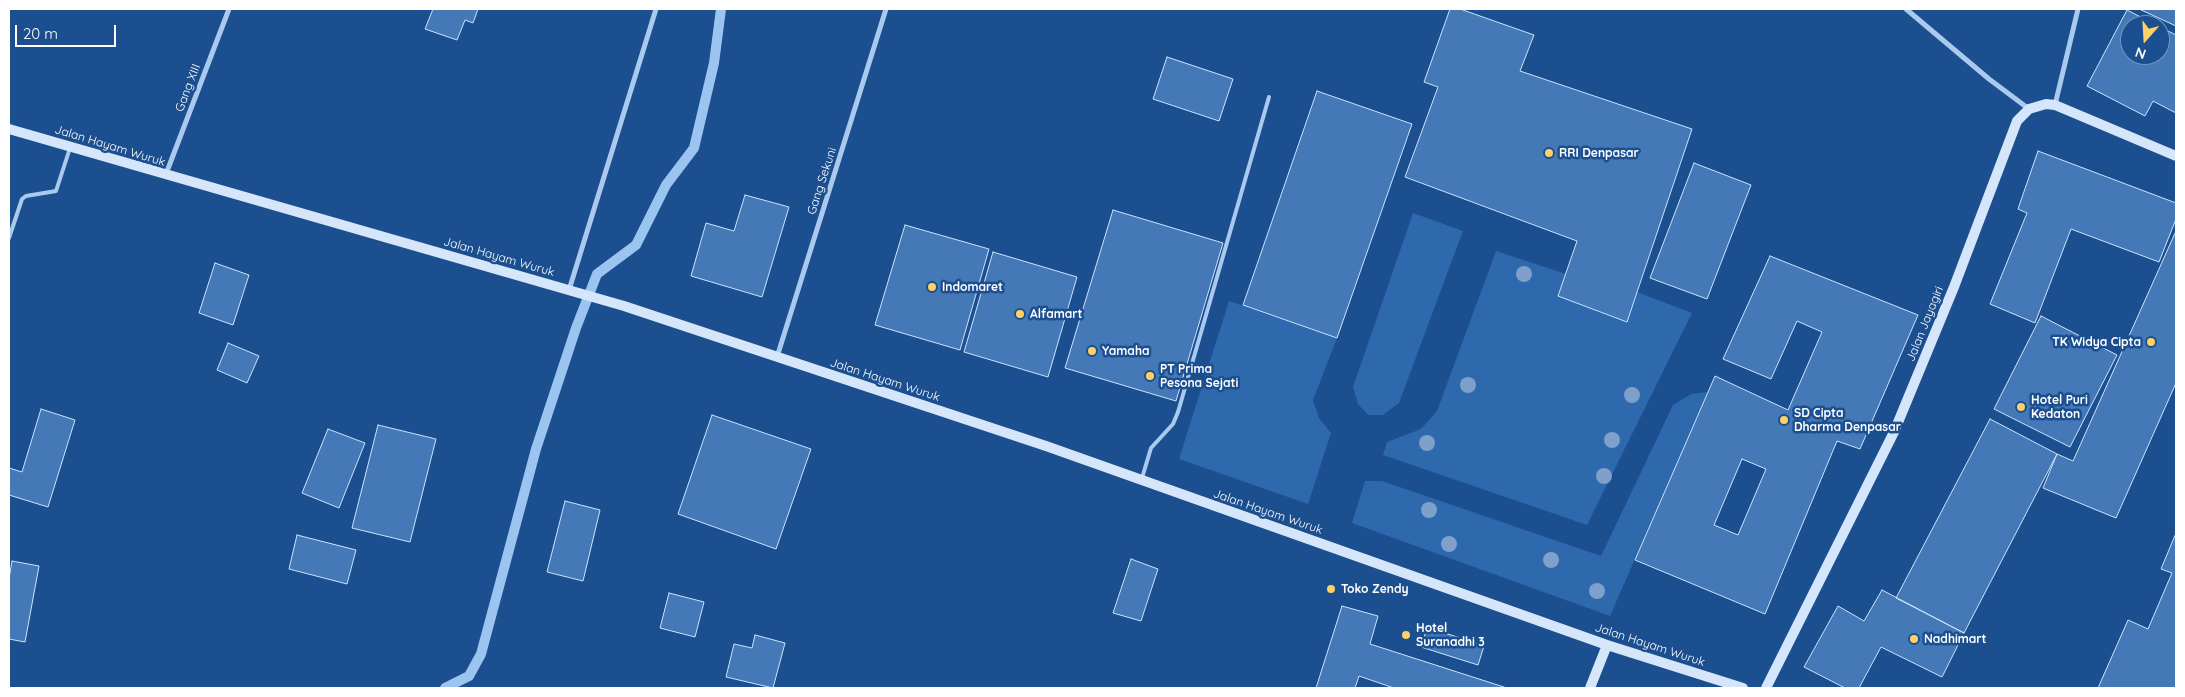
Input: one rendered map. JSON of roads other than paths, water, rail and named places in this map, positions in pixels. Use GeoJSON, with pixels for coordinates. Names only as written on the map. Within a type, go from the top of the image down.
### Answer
{"type":"FeatureCollection","features":[{"type":"Feature","properties":{"kind":"main road"},"geometry":{"type":"LineString","coordinates":[[2029,109],[2046,104],[2056,105],[2176,156]]}},
{"type":"Feature","properties":{"kind":"main road","name":"Jalan Jayagiri"},"geometry":{"type":"LineString","coordinates":[[1766,688],[1894,432],[1954,287],[2011,134],[2017,121],[2029,109]]}},
{"type":"Feature","properties":{"kind":"main road","name":"Jalan Hayam Wuruk"},"geometry":{"type":"LineString","coordinates":[[9,129],[624,306],[1046,446],[1607,645],[1743,688]]}},
{"type":"Feature","properties":{"kind":"main road"},"geometry":{"type":"LineString","coordinates":[[1590,688],[1607,645]]}},
{"type":"Feature","properties":{"kind":"street","name":"Gang XIII"},"geometry":{"type":"LineString","coordinates":[[166,175],[230,9]]}},
{"type":"Feature","properties":{"kind":"street"},"geometry":{"type":"LineString","coordinates":[[569,290],[656,9]]}},
{"type":"Feature","properties":{"kind":"street","name":"Gang Sekuni"},"geometry":{"type":"LineString","coordinates":[[777,358],[886,9]]}},
{"type":"Feature","properties":{"kind":"street"},"geometry":{"type":"LineString","coordinates":[[1906,9],[1989,79],[2029,109]]}},
{"type":"Feature","properties":{"kind":"street"},"geometry":{"type":"LineString","coordinates":[[2056,105],[2078,9]]}},
{"type":"Feature","properties":{"kind":"lane"},"geometry":{"type":"LineString","coordinates":[[1141,480],[1151,448],[1173,424],[1178,412],[1269,97]]}},
{"type":"Feature","properties":{"kind":"lane"},"geometry":{"type":"LineString","coordinates":[[9,238],[22,199],[26,196],[56,191],[70,146]]}},
{"type":"Feature","properties":{"kind":"waterway"},"geometry":{"type":"LineString","coordinates":[[445,688],[469,676],[481,654],[536,449],[576,328],[597,274],[636,245],[666,185],[694,148],[714,63],[721,9]]}},
{"type":"Feature","properties":{"kind":"place","name":"RRI Denpasar"},"geometry":{"type":"Point","coordinates":[1549,153]}},
{"type":"Feature","properties":{"kind":"place","name":"Indomaret"},"geometry":{"type":"Point","coordinates":[932,287]}},
{"type":"Feature","properties":{"kind":"place","name":"Alfamart"},"geometry":{"type":"Point","coordinates":[1020,314]}},
{"type":"Feature","properties":{"kind":"place","name":"TK Widya Cipta"},"geometry":{"type":"Point","coordinates":[2151,342]}},
{"type":"Feature","properties":{"kind":"place","name":"Yamaha"},"geometry":{"type":"Point","coordinates":[1092,351]}},
{"type":"Feature","properties":{"kind":"place","name":"PT Prima Pesona Sejati"},"geometry":{"type":"Point","coordinates":[1150,376]}},
{"type":"Feature","properties":{"kind":"place","name":"Hotel Puri Kedaton"},"geometry":{"type":"Point","coordinates":[2021,407]}},
{"type":"Feature","properties":{"kind":"place","name":"SD Cipta Dharma Denpasar"},"geometry":{"type":"Point","coordinates":[1784,420]}},
{"type":"Feature","properties":{"kind":"place","name":"Toko Zendy"},"geometry":{"type":"Point","coordinates":[1331,589]}},
{"type":"Feature","properties":{"kind":"place","name":"Hotel Suranadhi 3"},"geometry":{"type":"Point","coordinates":[1406,635]}},
{"type":"Feature","properties":{"kind":"place","name":"Nadhimart"},"geometry":{"type":"Point","coordinates":[1914,639]}}]}
